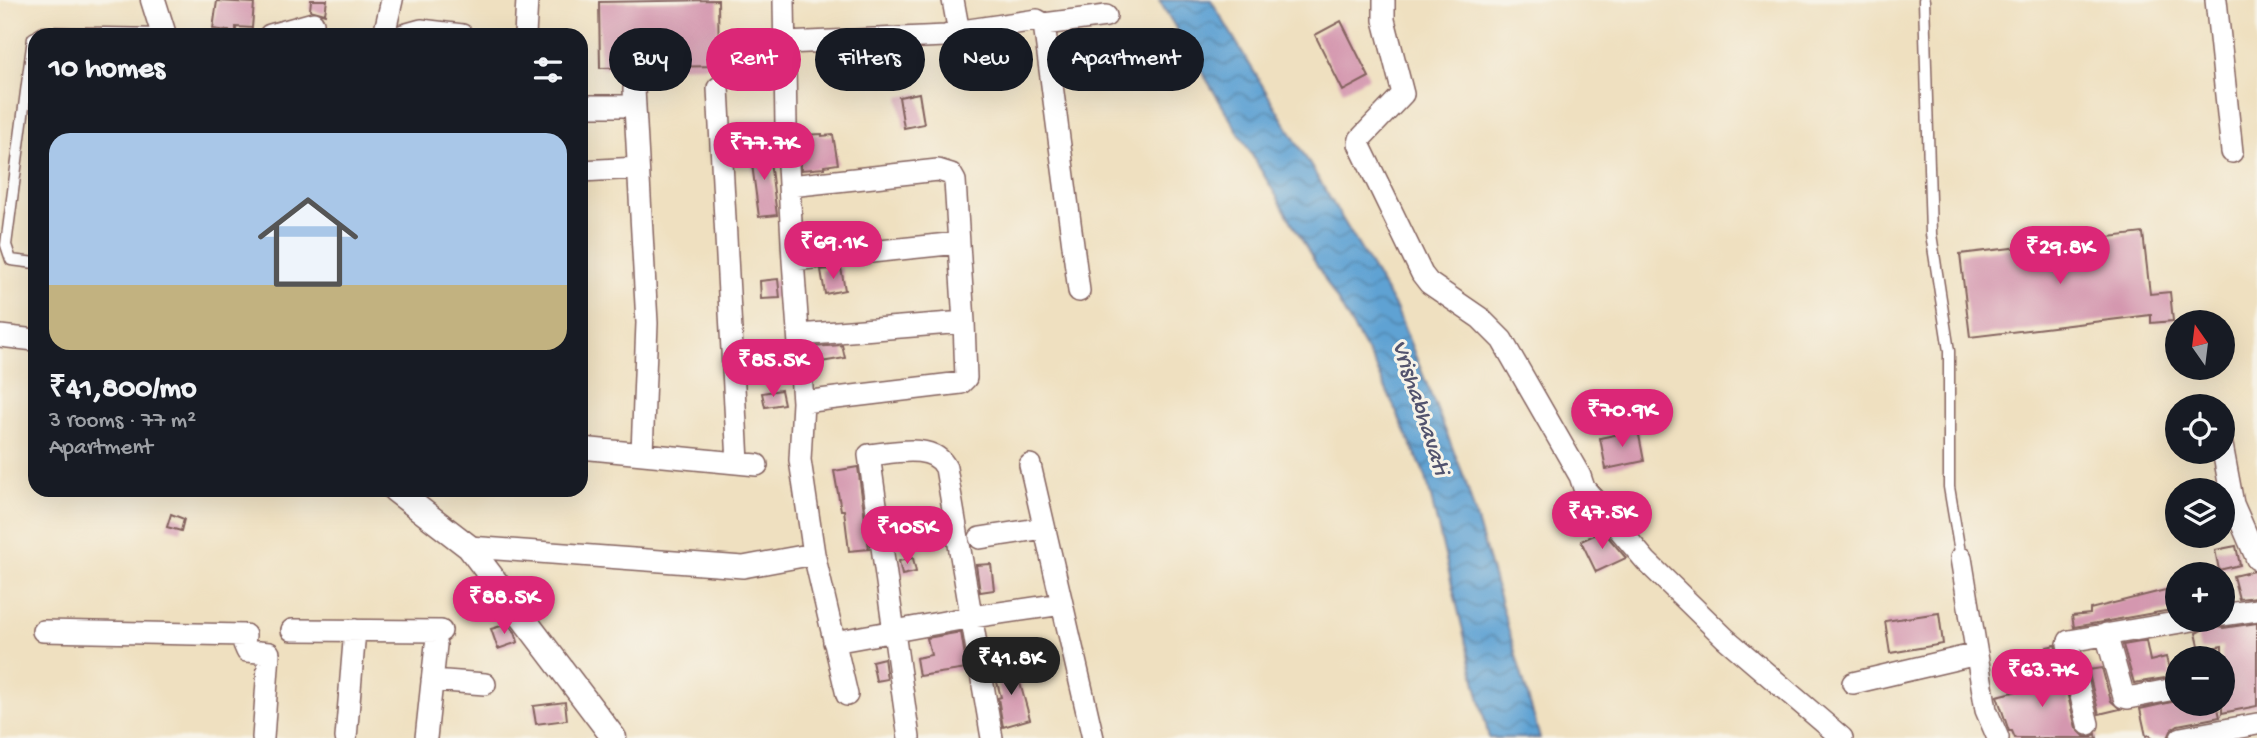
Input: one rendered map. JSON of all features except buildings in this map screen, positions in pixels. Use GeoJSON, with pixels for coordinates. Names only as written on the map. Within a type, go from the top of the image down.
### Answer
{"type":"FeatureCollection","features":[{"type":"Feature","properties":{"kind":"street"},"geometry":{"type":"LineString","coordinates":[[153,0],[161,28]]}},
{"type":"Feature","properties":{"kind":"street"},"geometry":{"type":"LineString","coordinates":[[386,28],[392,0]]}},
{"type":"Feature","properties":{"kind":"street"},"geometry":{"type":"LineString","coordinates":[[525,28],[527,0]]}},
{"type":"Feature","properties":{"kind":"street"},"geometry":{"type":"LineString","coordinates":[[784,0],[785,28]]}},
{"type":"Feature","properties":{"kind":"street"},"geometry":{"type":"LineString","coordinates":[[953,0],[958,22],[956,28]]}},
{"type":"Feature","properties":{"kind":"street"},"geometry":{"type":"LineString","coordinates":[[1384,0],[1384,20],[1403,94],[1360,139],[1359,144],[1422,274],[1429,283],[1476,314],[1502,340],[1584,488],[1646,561],[1725,638],[1842,738]]}},
{"type":"Feature","properties":{"kind":"street"},"geometry":{"type":"LineString","coordinates":[[2216,0],[2232,152]]}},
{"type":"Feature","properties":{"kind":"street"},"geometry":{"type":"LineString","coordinates":[[982,28],[1037,20],[1044,24],[1106,16]]}},
{"type":"Feature","properties":{"kind":"street"},"geometry":{"type":"LineString","coordinates":[[295,28],[313,23]]}},
{"type":"Feature","properties":{"kind":"street"},"geometry":{"type":"LineString","coordinates":[[1044,24],[1079,291]]}},
{"type":"Feature","properties":{"kind":"street"},"geometry":{"type":"LineString","coordinates":[[801,42],[939,36]]}},
{"type":"Feature","properties":{"kind":"street"},"geometry":{"type":"LineString","coordinates":[[588,449],[747,463],[718,91]]}},
{"type":"Feature","properties":{"kind":"street"},"geometry":{"type":"LineString","coordinates":[[786,91],[803,402],[800,460],[814,554],[846,695]]}},
{"type":"Feature","properties":{"kind":"street"},"geometry":{"type":"LineString","coordinates":[[588,105],[634,97],[647,323],[642,453]]}},
{"type":"Feature","properties":{"kind":"street"},"geometry":{"type":"LineString","coordinates":[[588,171],[638,168]]}},
{"type":"Feature","properties":{"kind":"street"},"geometry":{"type":"LineString","coordinates":[[790,186],[944,170],[951,174],[955,181],[964,321],[966,379],[961,383],[803,402]]}},
{"type":"Feature","properties":{"kind":"street"},"geometry":{"type":"LineString","coordinates":[[793,260],[958,243]]}},
{"type":"Feature","properties":{"kind":"street"},"geometry":{"type":"LineString","coordinates":[[799,335],[964,321]]}},
{"type":"Feature","properties":{"kind":"street"},"geometry":{"type":"LineString","coordinates":[[0,336],[28,339]]}},
{"type":"Feature","properties":{"kind":"street"},"geometry":{"type":"LineString","coordinates":[[909,738],[869,455],[923,452],[934,454],[943,460],[946,468],[992,738]]}},
{"type":"Feature","properties":{"kind":"street"},"geometry":{"type":"LineString","coordinates":[[2225,464],[2233,505],[2257,559]]}},
{"type":"Feature","properties":{"kind":"street"},"geometry":{"type":"LineString","coordinates":[[1030,465],[1093,738]]}},
{"type":"Feature","properties":{"kind":"street"},"geometry":{"type":"LineString","coordinates":[[405,497],[469,547],[614,738]]}},
{"type":"Feature","properties":{"kind":"street"},"geometry":{"type":"LineString","coordinates":[[980,538],[1044,528]]}},
{"type":"Feature","properties":{"kind":"street"},"geometry":{"type":"LineString","coordinates":[[469,547],[743,568],[814,554]]}},
{"type":"Feature","properties":{"kind":"street"},"geometry":{"type":"LineString","coordinates":[[1961,558],[1986,710],[1998,738]]}},
{"type":"Feature","properties":{"kind":"street"},"geometry":{"type":"LineString","coordinates":[[834,642],[1062,604]]}},
{"type":"Feature","properties":{"kind":"street"},"geometry":{"type":"LineString","coordinates":[[2235,613],[2257,610]]}},
{"type":"Feature","properties":{"kind":"street"},"geometry":{"type":"LineString","coordinates":[[2088,724],[2069,642],[2165,625]]}},
{"type":"Feature","properties":{"kind":"street"},"geometry":{"type":"LineString","coordinates":[[292,630],[355,631],[438,638],[425,738]]}},
{"type":"Feature","properties":{"kind":"street"},"geometry":{"type":"LineString","coordinates":[[43,631],[245,635],[244,644],[247,651],[269,653],[263,738]]}},
{"type":"Feature","properties":{"kind":"street"},"geometry":{"type":"LineString","coordinates":[[346,738],[355,631]]}},
{"type":"Feature","properties":{"kind":"street"},"geometry":{"type":"LineString","coordinates":[[2106,634],[2124,697],[2165,691]]}},
{"type":"Feature","properties":{"kind":"street"},"geometry":{"type":"LineString","coordinates":[[1853,683],[1977,654]]}},
{"type":"Feature","properties":{"kind":"street"},"geometry":{"type":"LineString","coordinates":[[432,680],[485,684]]}},
{"type":"Feature","properties":{"kind":"street"},"geometry":{"type":"LineString","coordinates":[[2181,738],[2257,724]]}},
{"type":"Feature","properties":{"kind":"lane"},"geometry":{"type":"LineString","coordinates":[[1924,0],[1931,234],[1949,351],[1949,486],[1961,558]]}},
{"type":"Feature","properties":{"kind":"lane"},"geometry":{"type":"LineString","coordinates":[[28,76],[6,245],[11,260],[28,262]]}},
{"type":"Feature","properties":{"kind":"water","name":"Vrishabhavati"},"geometry":{"type":"Polygon","coordinates":[[[1159,0],[1211,0],[1396,308],[1465,479],[1540,738],[1489,738],[1426,477],[1376,367],[1204,75],[1204,28],[1176,28],[1159,0]]]}}]}
